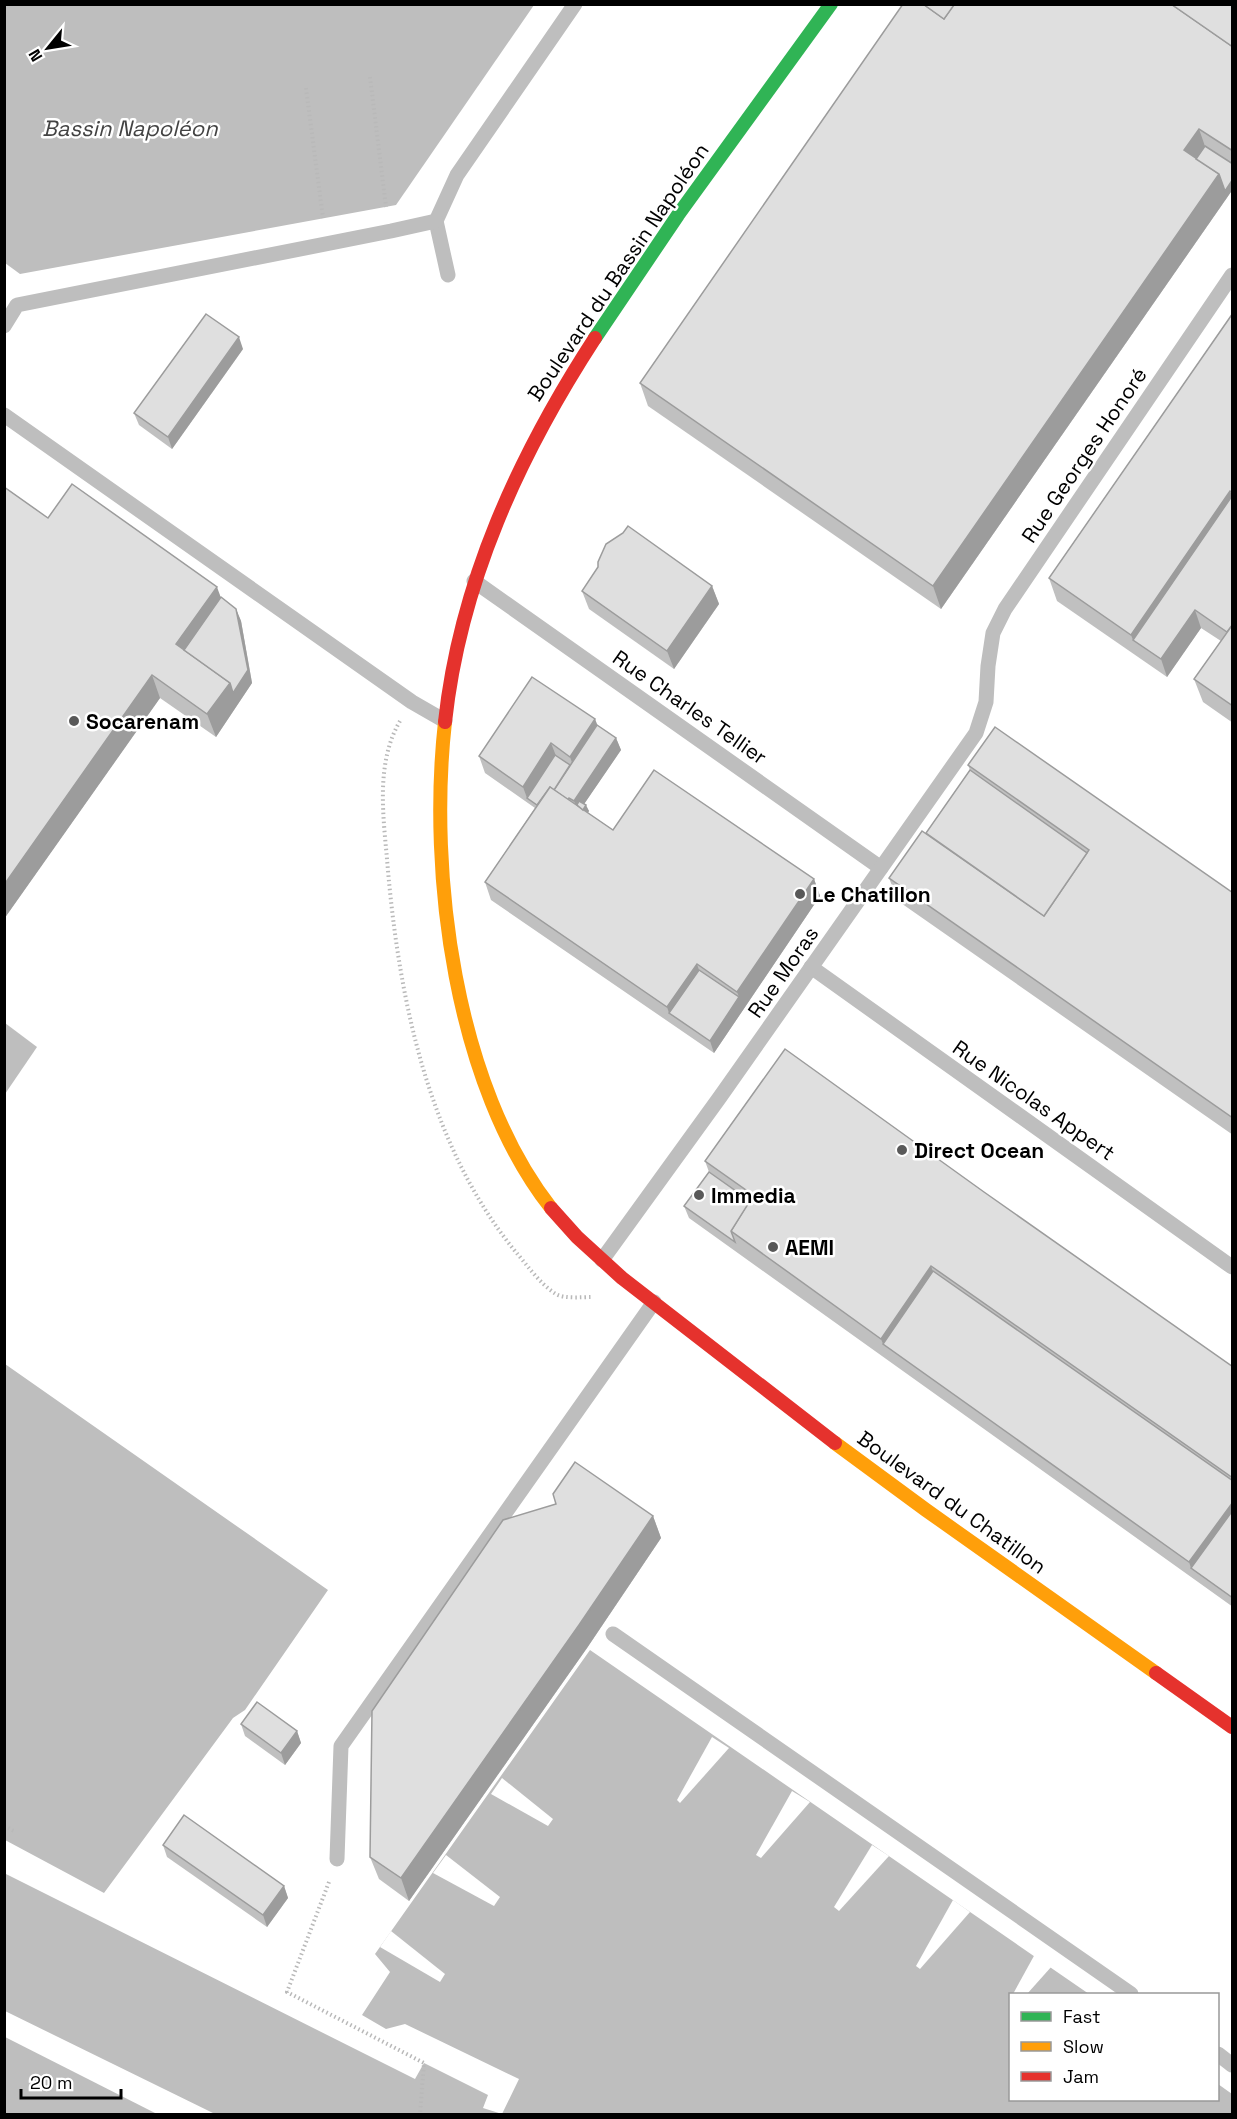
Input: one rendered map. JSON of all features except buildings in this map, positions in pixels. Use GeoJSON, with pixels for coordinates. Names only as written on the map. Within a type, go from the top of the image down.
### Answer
{"type":"FeatureCollection","features":[{"type":"Feature","properties":{"kind":"main road","name":"Boulevard du Bassin Napoléon"},"geometry":{"type":"LineString","coordinates":[[654,1302],[577,1238],[540,1195],[509,1143],[476,1063],[461,1003],[447,907],[440,810],[444,721],[449,684],[474,581],[512,484],[538,430],[573,370],[695,191],[831,4]]}},
{"type":"Feature","properties":{"kind":"main road","name":"Boulevard du Chatillon"},"geometry":{"type":"LineString","coordinates":[[654,1302],[880,1477],[1233,1727]]}},
{"type":"Feature","properties":{"kind":"lane"},"geometry":{"type":"LineString","coordinates":[[448,275],[436,220],[457,175],[575,4]]}},
{"type":"Feature","properties":{"kind":"lane"},"geometry":{"type":"LineString","coordinates":[[4,326],[17,304],[379,234],[436,220]]}},
{"type":"Feature","properties":{"kind":"lane","name":"Rue Georges Honoré"},"geometry":{"type":"LineString","coordinates":[[988,666],[993,633],[999,619],[1233,274]]}},
{"type":"Feature","properties":{"kind":"lane"},"geometry":{"type":"LineString","coordinates":[[4,415],[412,702],[444,721]]}},
{"type":"Feature","properties":{"kind":"lane","name":"Rue Charles Tellier"},"geometry":{"type":"LineString","coordinates":[[474,581],[881,868]]}},
{"type":"Feature","properties":{"kind":"lane","name":"Rue Moras"},"geometry":{"type":"LineString","coordinates":[[602,1260],[727,1088],[976,733],[986,702],[988,666]]}},
{"type":"Feature","properties":{"kind":"lane","name":"Rue Nicolas Appert"},"geometry":{"type":"LineString","coordinates":[[811,968],[1233,1268]]}},
{"type":"Feature","properties":{"kind":"lane"},"geometry":{"type":"LineString","coordinates":[[337,1859],[341,1746],[654,1302]]}},
{"type":"Feature","properties":{"kind":"lane"},"geometry":{"type":"LineString","coordinates":[[613,1634],[1128,1993]]}},
{"type":"Feature","properties":{"kind":"lane"},"geometry":{"type":"LineString","coordinates":[[1219,2056],[1233,2065]]}},
{"type":"Feature","properties":{"kind":"path"},"geometry":{"type":"LineString","coordinates":[[370,77],[386,207]]}},
{"type":"Feature","properties":{"kind":"path"},"geometry":{"type":"LineString","coordinates":[[306,88],[323,218]]}},
{"type":"Feature","properties":{"kind":"path"},"geometry":{"type":"LineString","coordinates":[[4,1826],[14,1831]]}},
{"type":"Feature","properties":{"kind":"path"},"geometry":{"type":"LineString","coordinates":[[337,1859],[287,1992],[424,2063],[420,2115]]}},
{"type":"Feature","properties":{"kind":"water","name":"Bassin Napoléon"},"geometry":{"type":"Polygon","coordinates":[[[5,4],[534,5],[396,205],[20,274],[5,263],[5,4]]]}},
{"type":"Feature","properties":{"kind":"water"},"geometry":{"type":"Polygon","coordinates":[[[5,1023],[37,1047],[5,1094],[5,1023]]]}},
{"type":"Feature","properties":{"kind":"water"},"geometry":{"type":"Polygon","coordinates":[[[5,1364],[328,1590],[245,1710],[233,1718],[104,1893],[5,1840],[5,1364]]]}},
{"type":"Feature","properties":{"kind":"water"},"geometry":{"type":"Polygon","coordinates":[[[590,1650],[1088,1993],[1009,1993],[1009,2101],[1219,2101],[1219,2085],[1232,2094],[1232,2114],[502,2114],[519,2079],[405,2024],[386,2029],[362,2015],[390,1972],[375,1954],[590,1650]]]}},
{"type":"Feature","properties":{"kind":"water"},"geometry":{"type":"Polygon","coordinates":[[[4,1873],[415,2079],[424,2063],[488,2095],[483,2108],[502,2114],[215,2114],[5,2011],[4,1873]]]}},
{"type":"Feature","properties":{"kind":"water"},"geometry":{"type":"Polygon","coordinates":[[[5,2037],[157,2114],[5,2114],[5,2037]]]}},
{"type":"Feature","properties":{"kind":"pier"},"geometry":{"type":"Polygon","coordinates":[[[712,1737],[729,1748],[680,1803],[677,1800],[712,1737]]]}},
{"type":"Feature","properties":{"kind":"pier"},"geometry":{"type":"Polygon","coordinates":[[[502,1778],[553,1819],[548,1826],[491,1794],[502,1778]]]}},
{"type":"Feature","properties":{"kind":"pier"},"geometry":{"type":"Polygon","coordinates":[[[792,1791],[810,1802],[761,1858],[756,1855],[792,1791]]]}},
{"type":"Feature","properties":{"kind":"pier"},"geometry":{"type":"Polygon","coordinates":[[[872,1845],[889,1856],[839,1911],[834,1907],[872,1845]]]}},
{"type":"Feature","properties":{"kind":"pier"},"geometry":{"type":"Polygon","coordinates":[[[446,1855],[500,1897],[494,1906],[433,1873],[446,1855]]]}},
{"type":"Feature","properties":{"kind":"pier"},"geometry":{"type":"Polygon","coordinates":[[[953,1900],[970,1912],[920,1969],[916,1966],[953,1900]]]}},
{"type":"Feature","properties":{"kind":"pier"},"geometry":{"type":"Polygon","coordinates":[[[391,1931],[445,1974],[440,1982],[380,1947],[391,1931]]]}},
{"type":"Feature","properties":{"kind":"pier"},"geometry":{"type":"Polygon","coordinates":[[[1035,1954],[1052,1966],[1028,1993],[1014,1993],[1035,1954]]]}},
{"type":"Feature","properties":{"kind":"traffic: fast"},"geometry":{"type":"LineString","coordinates":[[595,338],[678,215],[831,4]]}},
{"type":"Feature","properties":{"kind":"traffic: slow"},"geometry":{"type":"LineString","coordinates":[[445,722],[441,781],[441,844],[446,910],[456,976],[471,1040],[492,1102],[518,1158],[551,1208]]}},
{"type":"Feature","properties":{"kind":"traffic: slow"},"geometry":{"type":"LineString","coordinates":[[835,1443],[1156,1673]]}},
{"type":"Feature","properties":{"kind":"traffic: jam"},"geometry":{"type":"LineString","coordinates":[[445,722],[464,620],[497,522],[542,428],[595,338]]}},
{"type":"Feature","properties":{"kind":"traffic: jam"},"geometry":{"type":"LineString","coordinates":[[551,1208],[577,1237],[622,1278],[835,1443]]}},
{"type":"Feature","properties":{"kind":"traffic: jam"},"geometry":{"type":"LineString","coordinates":[[1156,1673],[1232,1727]]}},
{"type":"Feature","properties":{"kind":"place","name":"Socarenam"},"geometry":{"type":"Point","coordinates":[74,721]}},
{"type":"Feature","properties":{"kind":"place","name":"Le Chatillon"},"geometry":{"type":"Point","coordinates":[800,894]}},
{"type":"Feature","properties":{"kind":"place","name":"Direct Ocean"},"geometry":{"type":"Point","coordinates":[902,1150]}},
{"type":"Feature","properties":{"kind":"place","name":"Immedia"},"geometry":{"type":"Point","coordinates":[699,1195]}},
{"type":"Feature","properties":{"kind":"place","name":"AEMI"},"geometry":{"type":"Point","coordinates":[773,1247]}}]}
